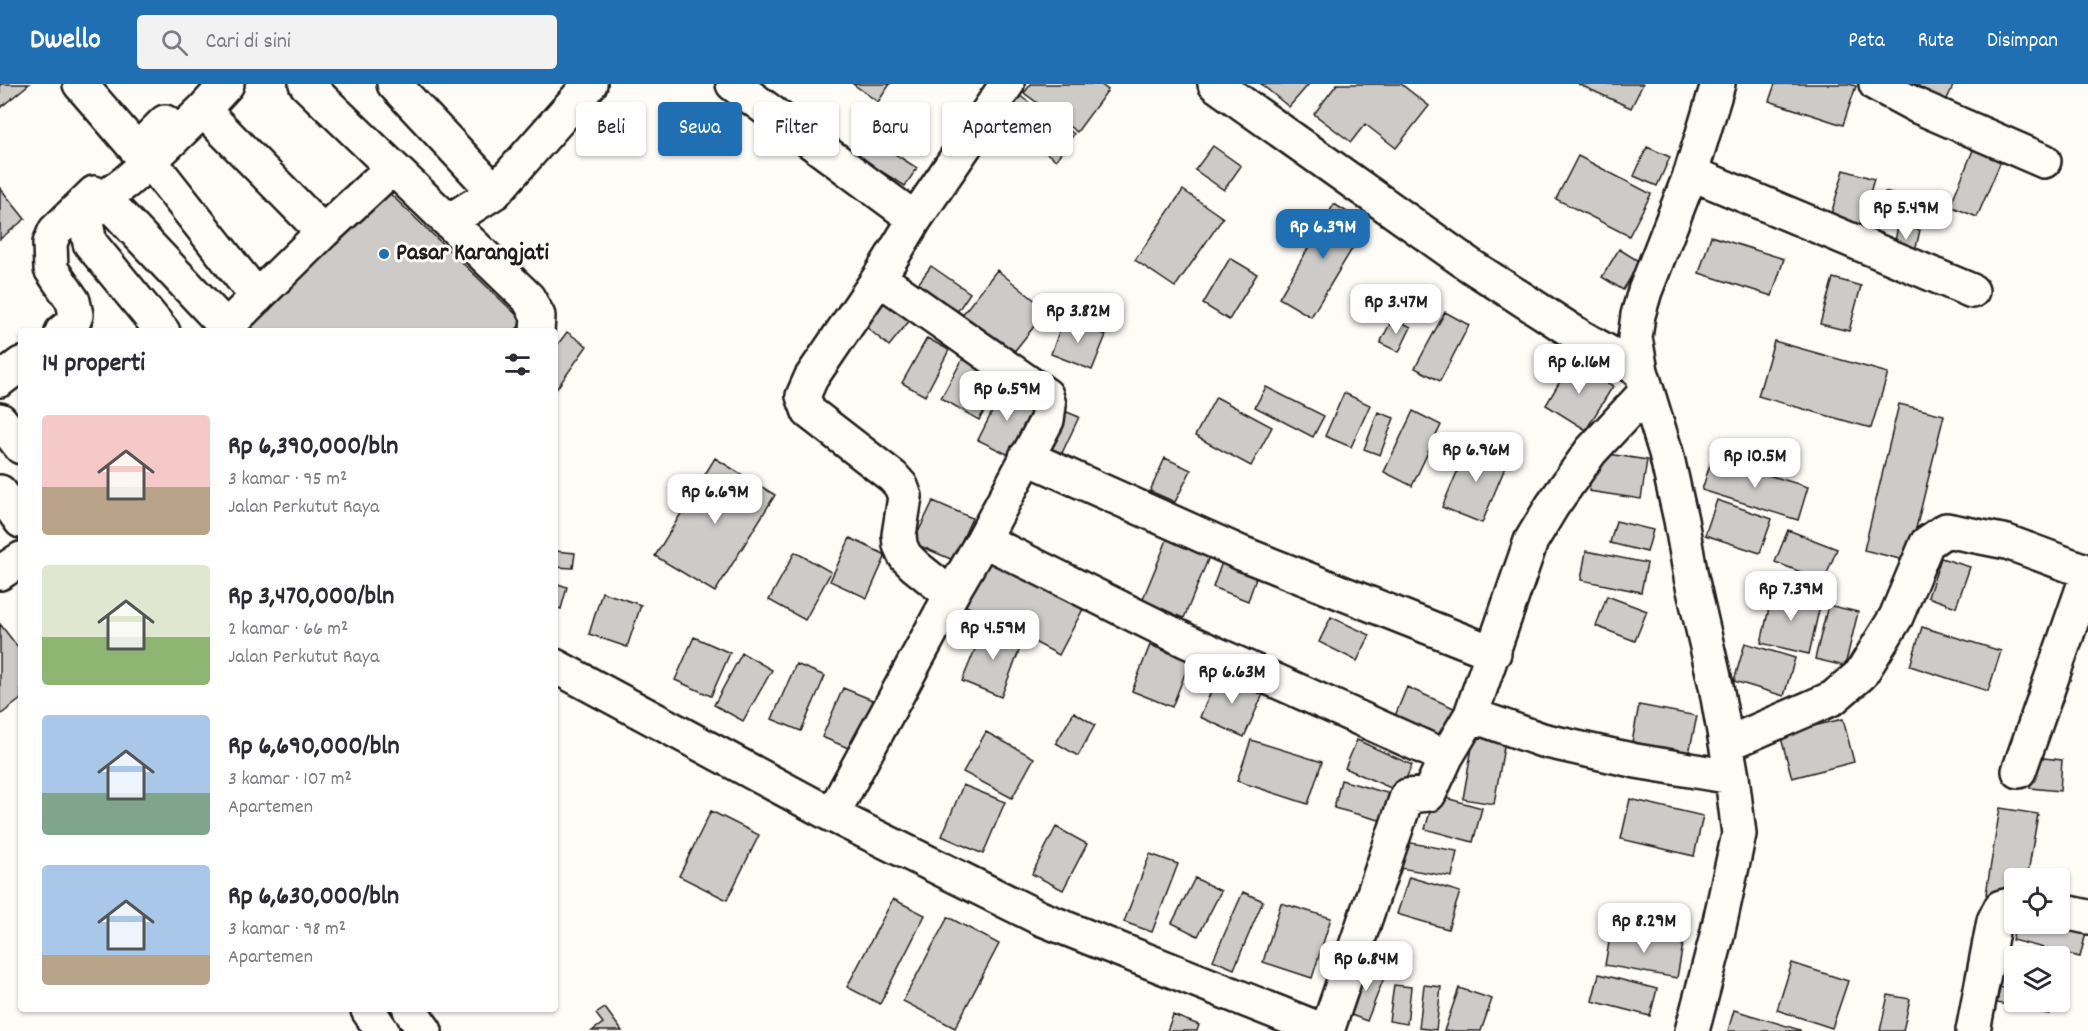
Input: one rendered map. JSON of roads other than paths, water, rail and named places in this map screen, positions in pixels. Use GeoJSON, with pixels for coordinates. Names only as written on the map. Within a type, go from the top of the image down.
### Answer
{"type":"FeatureCollection","features":[{"type":"Feature","properties":{"kind":"main road"},"geometry":{"type":"LineString","coordinates":[[80,84],[144,156],[257,297]]}},
{"type":"Feature","properties":{"kind":"main road"},"geometry":{"type":"LineString","coordinates":[[67,328],[73,323],[76,315],[73,301],[51,269],[50,243],[55,231],[144,156],[204,97],[227,84]]}},
{"type":"Feature","properties":{"kind":"main road"},"geometry":{"type":"LineString","coordinates":[[306,84],[528,298],[538,316],[537,328]]}},
{"type":"Feature","properties":{"kind":"main road"},"geometry":{"type":"LineString","coordinates":[[394,84],[495,192]]}},
{"type":"Feature","properties":{"kind":"main road"},"geometry":{"type":"LineString","coordinates":[[449,221],[495,192],[590,84]]}},
{"type":"Feature","properties":{"kind":"main road"},"geometry":{"type":"LineString","coordinates":[[733,84],[915,219]]}},
{"type":"Feature","properties":{"kind":"main road"},"geometry":{"type":"LineString","coordinates":[[951,595],[904,556],[899,535],[905,497],[901,486],[893,477],[808,412],[803,396],[811,378],[1007,84]]}},
{"type":"Feature","properties":{"kind":"main road"},"geometry":{"type":"LineString","coordinates":[[1215,84],[1471,266],[1581,337],[1643,382]]}},
{"type":"Feature","properties":{"kind":"main road"},"geometry":{"type":"LineString","coordinates":[[1692,1031],[1719,929],[1739,834],[1726,744],[1676,498],[1643,382],[1635,338],[1638,315],[1667,230],[1691,173],[1718,84]]}},
{"type":"Feature","properties":{"kind":"main road"},"geometry":{"type":"LineString","coordinates":[[1876,84],[1917,106],[2043,161]]}},
{"type":"Feature","properties":{"kind":"main road"},"geometry":{"type":"LineString","coordinates":[[204,97],[323,232]]}},
{"type":"Feature","properties":{"kind":"main road"},"geometry":{"type":"LineString","coordinates":[[144,156],[126,182],[104,198],[91,212],[86,223],[90,243],[160,328]]}},
{"type":"Feature","properties":{"kind":"main road"},"geometry":{"type":"LineString","coordinates":[[225,328],[392,168]]}},
{"type":"Feature","properties":{"kind":"main road"},"geometry":{"type":"LineString","coordinates":[[1691,173],[1972,291]]}},
{"type":"Feature","properties":{"kind":"main road"},"geometry":{"type":"LineString","coordinates":[[104,198],[223,328]]}},
{"type":"Feature","properties":{"kind":"main road"},"geometry":{"type":"LineString","coordinates":[[51,269],[90,243]]}},
{"type":"Feature","properties":{"kind":"main road"},"geometry":{"type":"LineString","coordinates":[[832,815],[1047,420],[1049,405],[1046,395],[879,278]]}},
{"type":"Feature","properties":{"kind":"main road"},"geometry":{"type":"LineString","coordinates":[[0,380],[18,366]]}},
{"type":"Feature","properties":{"kind":"main road"},"geometry":{"type":"LineString","coordinates":[[558,668],[832,815],[1040,918],[1325,1031],[1407,796],[1428,794],[1446,757],[1471,715],[1531,541],[1552,506],[1643,382]]}},
{"type":"Feature","properties":{"kind":"main road"},"geometry":{"type":"LineString","coordinates":[[0,420],[18,443]]}},
{"type":"Feature","properties":{"kind":"main road"},"geometry":{"type":"LineString","coordinates":[[1026,457],[1241,554],[1494,653]]}},
{"type":"Feature","properties":{"kind":"main road"},"geometry":{"type":"LineString","coordinates":[[0,492],[18,517]]}},
{"type":"Feature","properties":{"kind":"main road"},"geometry":{"type":"LineString","coordinates":[[1726,744],[1833,698],[1862,674],[1896,617],[1927,543],[1946,530],[2007,542],[2088,573],[2019,771]]}},
{"type":"Feature","properties":{"kind":"main road"},"geometry":{"type":"LineString","coordinates":[[983,540],[1187,641],[1446,757]]}},
{"type":"Feature","properties":{"kind":"main road"},"geometry":{"type":"LineString","coordinates":[[1471,715],[1542,740],[1636,761],[1732,777]]}},
{"type":"Feature","properties":{"kind":"main road"},"geometry":{"type":"LineString","coordinates":[[1973,1031],[1994,921],[2001,907],[2004,906]]}},
{"type":"Feature","properties":{"kind":"main road"},"geometry":{"type":"LineString","coordinates":[[2070,913],[2088,917]]}},
{"type":"Feature","properties":{"kind":"main road"},"geometry":{"type":"LineString","coordinates":[[369,1012],[382,1031]]}},
{"type":"Feature","properties":{"kind":"main road"},"geometry":{"type":"LineString","coordinates":[[411,1012],[425,1031]]}},
{"type":"Feature","properties":{"kind":"place","name":"Pasar Karangjati"},"geometry":{"type":"Point","coordinates":[384,254]}}]}
